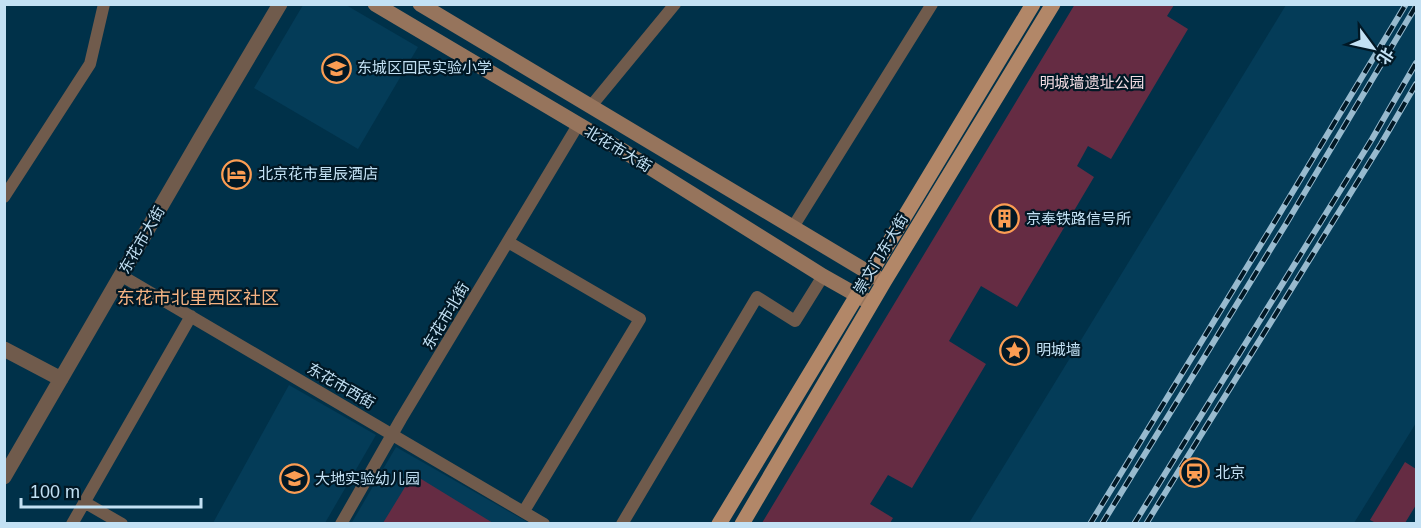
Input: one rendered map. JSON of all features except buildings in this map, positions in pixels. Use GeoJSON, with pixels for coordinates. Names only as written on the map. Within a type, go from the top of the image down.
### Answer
{"type":"FeatureCollection","features":[{"type":"Feature","properties":{"kind":"main road","name":"北花市大街"},"geometry":{"type":"LineString","coordinates":[[375,4],[625,152],[823,276],[872,303]]}},
{"type":"Feature","properties":{"kind":"main road","name":"北花市大街"},"geometry":{"type":"LineString","coordinates":[[420,4],[884,282]]}},
{"type":"Feature","properties":{"kind":"main road","name":"崇文门东大街"},"geometry":{"type":"LineString","coordinates":[[719,524],[1033,4]]}},
{"type":"Feature","properties":{"kind":"main road","name":"崇文门东大街"},"geometry":{"type":"LineString","coordinates":[[742,524],[884,282],[1053,4]]}},
{"type":"Feature","properties":{"kind":"street"},"geometry":{"type":"LineString","coordinates":[[4,196],[90,64],[104,4]]}},
{"type":"Feature","properties":{"kind":"street","name":"东花市大街"},"geometry":{"type":"LineString","coordinates":[[4,477],[280,4]]}},
{"type":"Feature","properties":{"kind":"street"},"geometry":{"type":"LineString","coordinates":[[591,106],[675,4]]}},
{"type":"Feature","properties":{"kind":"street"},"geometry":{"type":"LineString","coordinates":[[793,227],[932,4]]}},
{"type":"Feature","properties":{"kind":"street","name":"东花市北街"},"geometry":{"type":"LineString","coordinates":[[341,524],[578,125]]}},
{"type":"Feature","properties":{"kind":"street"},"geometry":{"type":"LineString","coordinates":[[508,242],[640,319],[524,511]]}},
{"type":"Feature","properties":{"kind":"street","name":"东花市西街"},"geometry":{"type":"LineString","coordinates":[[122,276],[544,524]]}},
{"type":"Feature","properties":{"kind":"street"},"geometry":{"type":"LineString","coordinates":[[622,524],[757,297],[795,321],[823,276]]}},
{"type":"Feature","properties":{"kind":"street"},"geometry":{"type":"LineString","coordinates":[[72,524],[191,316]]}},
{"type":"Feature","properties":{"kind":"street"},"geometry":{"type":"LineString","coordinates":[[4,349],[61,379]]}},
{"type":"Feature","properties":{"kind":"street"},"geometry":{"type":"LineString","coordinates":[[84,502],[122,524]]}},
{"type":"Feature","properties":{"kind":"shaded area","name":"东城区回民实验小学"},"geometry":{"type":"Polygon","coordinates":[[[303,5],[346,5],[418,47],[358,149],[254,88],[303,5]]]}},
{"type":"Feature","properties":{"kind":"shaded area"},"geometry":{"type":"Polygon","coordinates":[[[1286,5],[1416,5],[1416,423],[1354,523],[969,523],[1286,5]]]}},
{"type":"Feature","properties":{"kind":"shaded area","name":"大地实验幼儿园"},"geometry":{"type":"Polygon","coordinates":[[[289,385],[376,435],[325,523],[213,523],[289,385]]]}},
{"type":"Feature","properties":{"kind":"shaded area"},"geometry":{"type":"Polygon","coordinates":[[[396,447],[529,523],[351,524],[396,447]]]}},
{"type":"Feature","properties":{"kind":"green space","name":"明城墙遗址公园"},"geometry":{"type":"Polygon","coordinates":[[[1075,4],[1174,5],[1167,16],[1188,29],[1111,159],[1088,146],[1077,166],[1094,177],[1017,307],[981,286],[949,341],[986,364],[912,488],[888,475],[870,504],[893,518],[890,523],[762,523],[1075,4]]]}},
{"type":"Feature","properties":{"kind":"green space"},"geometry":{"type":"Polygon","coordinates":[[[1405,462],[1416,469],[1416,505],[1405,523],[1376,523],[1370,520],[1405,462]]]}},
{"type":"Feature","properties":{"kind":"green space"},"geometry":{"type":"Polygon","coordinates":[[[413,474],[493,523],[383,523],[413,474]]]}},
{"type":"Feature","properties":{"kind":"railway"},"geometry":{"type":"LineString","coordinates":[[1090,524],[1406,4]]}},
{"type":"Feature","properties":{"kind":"railway"},"geometry":{"type":"LineString","coordinates":[[1102,524],[1286,224],[1416,6]]}},
{"type":"Feature","properties":{"kind":"railway"},"geometry":{"type":"LineString","coordinates":[[1134,524],[1372,139],[1416,63]]}},
{"type":"Feature","properties":{"kind":"railway"},"geometry":{"type":"LineString","coordinates":[[1146,524],[1416,84]]}},
{"type":"Feature","properties":{"kind":"place","name":"东城区回民实验小学"},"geometry":{"type":"Point","coordinates":[336,68]}},
{"type":"Feature","properties":{"kind":"place","name":"北京花市星辰酒店"},"geometry":{"type":"Point","coordinates":[237,174]}},
{"type":"Feature","properties":{"kind":"place","name":"京奉铁路信号所"},"geometry":{"type":"Point","coordinates":[1005,219]}},
{"type":"Feature","properties":{"kind":"place","name":"明城墙"},"geometry":{"type":"Point","coordinates":[1015,350]}},
{"type":"Feature","properties":{"kind":"place","name":"北京"},"geometry":{"type":"Point","coordinates":[1194,473]}},
{"type":"Feature","properties":{"kind":"place","name":"大地实验幼儿园"},"geometry":{"type":"Point","coordinates":[294,479]}},
{"type":"Feature","properties":{"kind":"district","name":"东花市北里西区社区"},"geometry":{"type":"Point","coordinates":[198,298]}}]}
